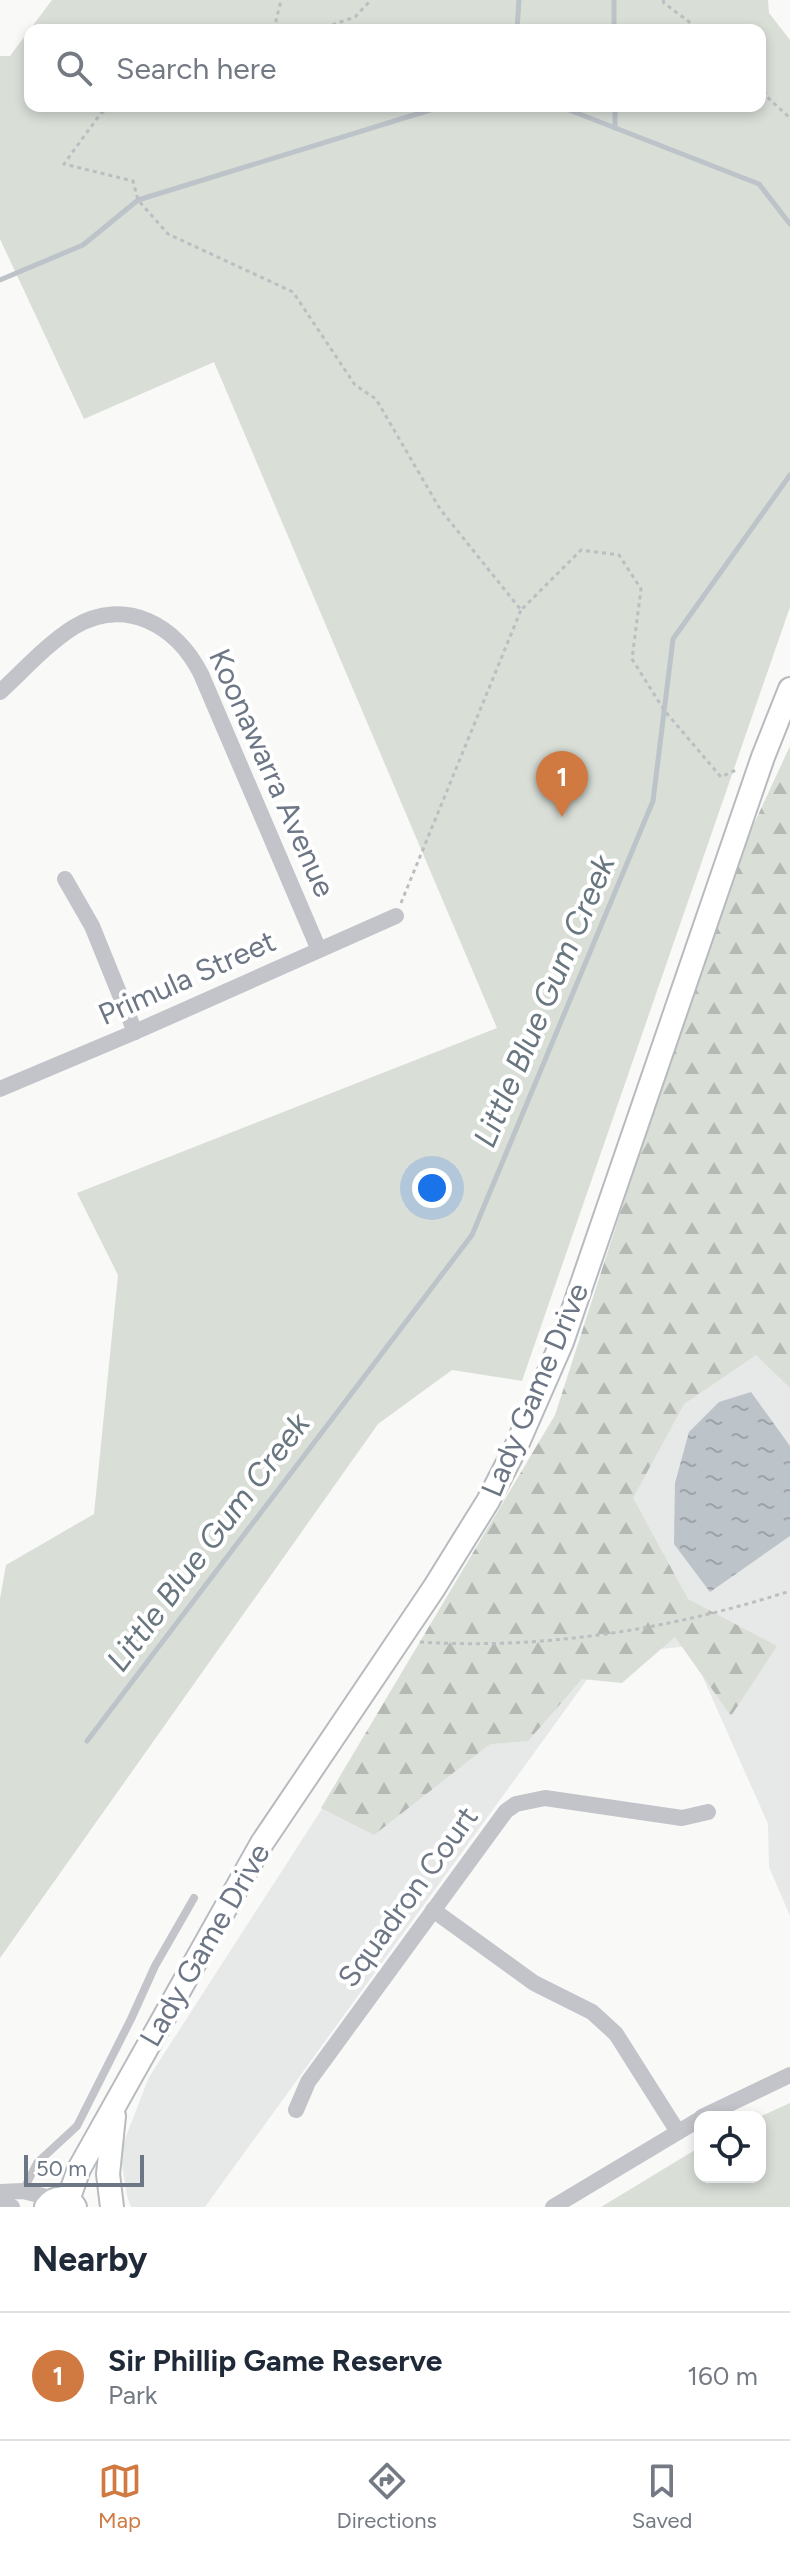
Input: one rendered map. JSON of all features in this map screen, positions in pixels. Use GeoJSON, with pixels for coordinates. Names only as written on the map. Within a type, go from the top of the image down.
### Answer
{"type":"FeatureCollection","features":[{"type":"Feature","properties":{"kind":"main road","name":"Lady Game Drive"},"geometry":{"type":"LineString","coordinates":[[61,2203],[262,1843],[488,1501],[516,1447],[562,1342],[763,757],[790,689]]}},
{"type":"Feature","properties":{"kind":"main road"},"geometry":{"type":"LineString","coordinates":[[112,2207],[108,2174],[116,2103]]}},
{"type":"Feature","properties":{"kind":"street","name":"Koonawarra Avenue"},"geometry":{"type":"LineString","coordinates":[[0,692],[66,633],[90,620],[117,615],[144,619],[167,630],[186,649],[201,674],[319,950]]}},
{"type":"Feature","properties":{"kind":"street"},"geometry":{"type":"LineString","coordinates":[[65,879],[92,926],[135,1032]]}},
{"type":"Feature","properties":{"kind":"street","name":"Primula Street"},"geometry":{"type":"LineString","coordinates":[[0,1089],[396,916]]}},
{"type":"Feature","properties":{"kind":"street","name":"Squadron Court"},"geometry":{"type":"LineString","coordinates":[[296,2110],[308,2082],[506,1811],[516,1804],[545,1798],[682,1818],[708,1812]]}},
{"type":"Feature","properties":{"kind":"street"},"geometry":{"type":"LineString","coordinates":[[433,1910],[534,1983],[592,2012],[616,2034],[678,2132]]}},
{"type":"Feature","properties":{"kind":"street"},"geometry":{"type":"LineString","coordinates":[[715,2111],[790,2075]]}},
{"type":"Feature","properties":{"kind":"street"},"geometry":{"type":"LineString","coordinates":[[553,2207],[694,2122]]}},
{"type":"Feature","properties":{"kind":"street"},"geometry":{"type":"LineString","coordinates":[[0,2192],[23,2191],[61,2203]]}},
{"type":"Feature","properties":{"kind":"street"},"geometry":{"type":"LineString","coordinates":[[0,2202],[12,2207]]}},
{"type":"Feature","properties":{"kind":"lane"},"geometry":{"type":"LineString","coordinates":[[23,2191],[37,2163],[77,2126],[155,1966],[194,1898]]}},
{"type":"Feature","properties":{"kind":"path"},"geometry":{"type":"LineString","coordinates":[[275,24],[281,0]]}},
{"type":"Feature","properties":{"kind":"path"},"geometry":{"type":"LineString","coordinates":[[335,24],[355,17],[371,0]]}},
{"type":"Feature","properties":{"kind":"path"},"geometry":{"type":"LineString","coordinates":[[663,0],[692,24]]}},
{"type":"Feature","properties":{"kind":"path"},"geometry":{"type":"LineString","coordinates":[[766,96],[790,118]]}},
{"type":"Feature","properties":{"kind":"path"},"geometry":{"type":"LineString","coordinates":[[104,112],[64,164],[133,181],[138,200],[168,234],[293,292],[355,385],[376,399],[440,509],[521,610]]}},
{"type":"Feature","properties":{"kind":"path"},"geometry":{"type":"LineString","coordinates":[[396,916],[521,610],[581,550],[619,555],[641,589],[632,659],[664,710],[721,777],[763,757]]}},
{"type":"Feature","properties":{"kind":"path"},"geometry":{"type":"LineString","coordinates":[[398,1640],[490,1644],[553,1640],[680,1622],[790,1591]]}},
{"type":"Feature","properties":{"kind":"shaded area"},"geometry":{"type":"Polygon","coordinates":[[[790,948],[790,1916],[769,1867],[768,1824],[689,1646],[605,1655],[205,2207],[131,2207],[120,2152],[149,2077],[356,1756],[580,1388],[790,948]]]}},
{"type":"Feature","properties":{"kind":"green space"},"geometry":{"type":"Polygon","coordinates":[[[52,0],[768,0],[769,13],[790,40],[790,607],[522,1381],[452,1370],[378,1424],[0,1958],[0,1599],[6,1565],[94,1514],[118,1275],[77,1193],[497,1028],[214,362],[84,419],[0,239],[0,56],[10,56],[24,37],[24,112],[766,112],[766,24],[34,24],[52,0]]]}},
{"type":"Feature","properties":{"kind":"green space"},"geometry":{"type":"Polygon","coordinates":[[[790,746],[790,1388],[756,1355],[684,1404],[633,1498],[688,1599],[777,1646],[731,1716],[675,1637],[622,1683],[582,1679],[528,1741],[490,1744],[374,1835],[321,1808],[555,1415],[727,882],[790,746]]]}},
{"type":"Feature","properties":{"kind":"green space"},"geometry":{"type":"Polygon","coordinates":[[[790,2103],[790,2207],[601,2207],[694,2151],[694,2183],[766,2183],[766,2114],[790,2103]]]}},
{"type":"Feature","properties":{"kind":"water"},"geometry":{"type":"Polygon","coordinates":[[[751,1392],[790,1446],[790,1536],[710,1592],[674,1544],[675,1483],[689,1432],[719,1402],[751,1392]]]}},
{"type":"Feature","properties":{"kind":"waterway"},"geometry":{"type":"LineString","coordinates":[[517,24],[519,0]]}},
{"type":"Feature","properties":{"kind":"waterway"},"geometry":{"type":"LineString","coordinates":[[614,0],[614,24]]}},
{"type":"Feature","properties":{"kind":"waterway","name":"Little Blue Gum Creek"},"geometry":{"type":"LineString","coordinates":[[0,280],[83,245],[138,200],[424,112]]}},
{"type":"Feature","properties":{"kind":"waterway"},"geometry":{"type":"LineString","coordinates":[[574,112],[759,184],[790,224]]}},
{"type":"Feature","properties":{"kind":"waterway"},"geometry":{"type":"LineString","coordinates":[[615,112],[615,128]]}},
{"type":"Feature","properties":{"kind":"waterway","name":"Little Blue Gum Creek"},"geometry":{"type":"LineString","coordinates":[[87,1741],[472,1235],[653,801],[673,639],[790,475]]}},
{"type":"Feature","properties":{"kind":"place","name":"Sir Phillip Game Reserve"},"geometry":{"type":"Point","coordinates":[562,817]}}]}
